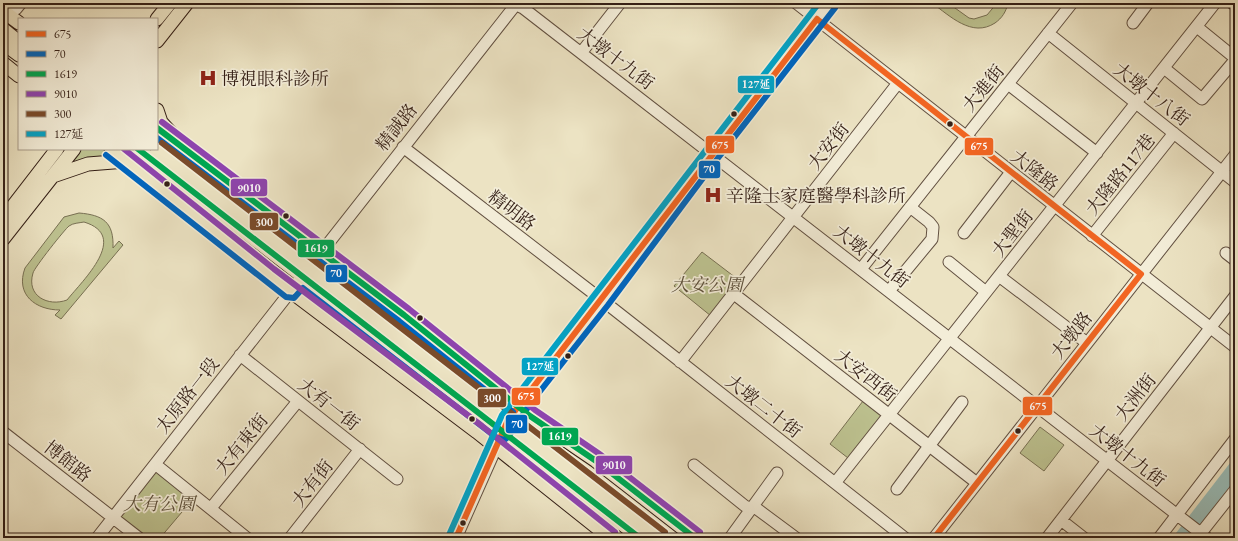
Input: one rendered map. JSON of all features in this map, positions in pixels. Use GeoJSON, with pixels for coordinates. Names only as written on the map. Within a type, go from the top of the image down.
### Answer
{"type":"FeatureCollection","features":[{"type":"Feature","properties":{"kind":"main road"},"geometry":{"type":"LineString","coordinates":[[158,18],[170,3]]}},
{"type":"Feature","properties":{"kind":"main road"},"geometry":{"type":"LineString","coordinates":[[158,40],[187,3]]}},
{"type":"Feature","properties":{"kind":"main road"},"geometry":{"type":"LineString","coordinates":[[5,13],[18,23]]}},
{"type":"Feature","properties":{"kind":"main road"},"geometry":{"type":"LineString","coordinates":[[3,29],[18,41]]}},
{"type":"Feature","properties":{"kind":"main road"},"geometry":{"type":"LineString","coordinates":[[3,43],[18,54]]}},
{"type":"Feature","properties":{"kind":"main road"},"geometry":{"type":"LineString","coordinates":[[3,63],[18,75]]}},
{"type":"Feature","properties":{"kind":"main road"},"geometry":{"type":"LineString","coordinates":[[158,113],[161,122],[192,155]]}},
{"type":"Feature","properties":{"kind":"main road"},"geometry":{"type":"LineString","coordinates":[[158,129],[404,315],[530,416],[596,461],[695,538]]}},
{"type":"Feature","properties":{"kind":"main road"},"geometry":{"type":"LineString","coordinates":[[158,149],[305,272],[502,432],[640,538]]}},
{"type":"Feature","properties":{"kind":"main road"},"geometry":{"type":"LineString","coordinates":[[42,150],[42,167]]}},
{"type":"Feature","properties":{"kind":"main road"},"geometry":{"type":"LineString","coordinates":[[3,219],[56,150]]}},
{"type":"Feature","properties":{"kind":"main road"},"geometry":{"type":"LineString","coordinates":[[3,239],[73,150]]}},
{"type":"Feature","properties":{"kind":"main road"},"geometry":{"type":"LineString","coordinates":[[112,150],[290,291],[496,448],[610,538]]}},
{"type":"Feature","properties":{"kind":"main road"},"geometry":{"type":"LineString","coordinates":[[139,150],[508,420],[660,538]]}},
{"type":"Feature","properties":{"kind":"main road"},"geometry":{"type":"LineString","coordinates":[[53,176],[88,164],[126,161]]}},
{"type":"Feature","properties":{"kind":"street"},"geometry":{"type":"LineString","coordinates":[[5,13],[16,9],[21,3]]}},
{"type":"Feature","properties":{"kind":"street"},"geometry":{"type":"LineString","coordinates":[[581,53],[620,3]]}},
{"type":"Feature","properties":{"kind":"street","name":"大隆路"},"geometry":{"type":"LineString","coordinates":[[796,3],[1054,207],[1235,347]]}},
{"type":"Feature","properties":{"kind":"street"},"geometry":{"type":"LineString","coordinates":[[456,538],[508,420],[602,300],[712,153],[829,3]]}},
{"type":"Feature","properties":{"kind":"street","name":"大進街"},"geometry":{"type":"LineString","coordinates":[[861,269],[1072,3]]}},
{"type":"Feature","properties":{"kind":"street"},"geometry":{"type":"LineString","coordinates":[[1133,23],[1148,3]]}},
{"type":"Feature","properties":{"kind":"street","name":"大聖街"},"geometry":{"type":"LineString","coordinates":[[835,483],[1215,3]]}},
{"type":"Feature","properties":{"kind":"street","name":"大墩十九街"},"geometry":{"type":"LineString","coordinates":[[514,4],[523,8],[712,153],[1202,536]]}},
{"type":"Feature","properties":{"kind":"street","name":"精誠路"},"geometry":{"type":"LineString","coordinates":[[305,272],[514,4]]}},
{"type":"Feature","properties":{"kind":"street"},"geometry":{"type":"LineString","coordinates":[[1164,68],[1202,99],[1235,59],[1197,27]]}},
{"type":"Feature","properties":{"kind":"street","name":"大墩十八街"},"geometry":{"type":"LineString","coordinates":[[1048,33],[1235,182]]}},
{"type":"Feature","properties":{"kind":"street","name":"大安街"},"geometry":{"type":"LineString","coordinates":[[680,362],[898,83]]}},
{"type":"Feature","properties":{"kind":"street"},"geometry":{"type":"LineString","coordinates":[[1008,84],[1097,153]]}},
{"type":"Feature","properties":{"kind":"street","name":"大隆路117巷"},"geometry":{"type":"LineString","coordinates":[[1092,236],[1174,133]]}},
{"type":"Feature","properties":{"kind":"street","name":"精明路"},"geometry":{"type":"LineString","coordinates":[[403,147],[602,300]]}},
{"type":"Feature","properties":{"kind":"street","name":"大墩路"},"geometry":{"type":"LineString","coordinates":[[934,538],[1235,155]]}},
{"type":"Feature","properties":{"kind":"street"},"geometry":{"type":"LineString","coordinates":[[964,233],[1011,172]]}},
{"type":"Feature","properties":{"kind":"street"},"geometry":{"type":"LineString","coordinates":[[889,291],[932,239],[933,227],[910,207]]}},
{"type":"Feature","properties":{"kind":"street"},"geometry":{"type":"LineString","coordinates":[[1226,253],[1235,260]]}},
{"type":"Feature","properties":{"kind":"street"},"geometry":{"type":"LineString","coordinates":[[949,262],[986,292]]}},
{"type":"Feature","properties":{"kind":"street","name":"太原路一段"},"geometry":{"type":"LineString","coordinates":[[97,538],[305,272]]}},
{"type":"Feature","properties":{"kind":"street"},"geometry":{"type":"LineString","coordinates":[[999,276],[1087,343]]}},
{"type":"Feature","properties":{"kind":"street","name":"大安西街"},"geometry":{"type":"LineString","coordinates":[[734,294],[977,483]]}},
{"type":"Feature","properties":{"kind":"street","name":"大洲街"},"geometry":{"type":"LineString","coordinates":[[1048,538],[1235,296]]}},
{"type":"Feature","properties":{"kind":"street","name":"大墩二十街"},"geometry":{"type":"LineString","coordinates":[[602,300],[905,538]]}},
{"type":"Feature","properties":{"kind":"street","name":"大有一街"},"geometry":{"type":"LineString","coordinates":[[240,355],[397,479]]}},
{"type":"Feature","properties":{"kind":"street","name":"大有東街"},"geometry":{"type":"LineString","coordinates":[[211,508],[298,401]]}},
{"type":"Feature","properties":{"kind":"street"},"geometry":{"type":"LineString","coordinates":[[897,489],[962,402]]}},
{"type":"Feature","properties":{"kind":"street","name":"博館路"},"geometry":{"type":"LineString","coordinates":[[3,432],[138,538]]}},
{"type":"Feature","properties":{"kind":"street"},"geometry":{"type":"LineString","coordinates":[[1159,538],[1235,439]]}},
{"type":"Feature","properties":{"kind":"street","name":"大有街"},"geometry":{"type":"LineString","coordinates":[[290,538],[360,449]]}},
{"type":"Feature","properties":{"kind":"street"},"geometry":{"type":"LineString","coordinates":[[155,464],[247,538]]}},
{"type":"Feature","properties":{"kind":"street"},"geometry":{"type":"LineString","coordinates":[[694,465],[745,506],[752,507],[796,538]]}},
{"type":"Feature","properties":{"kind":"street"},"geometry":{"type":"LineString","coordinates":[[730,538],[777,473]]}},
{"type":"Feature","properties":{"kind":"street"},"geometry":{"type":"LineString","coordinates":[[1202,536],[1235,490]]}},
{"type":"Feature","properties":{"kind":"street"},"geometry":{"type":"LineString","coordinates":[[1061,520],[1084,538]]}},
{"type":"Feature","properties":{"kind":"green space"},"geometry":{"type":"Polygon","coordinates":[[[932,3],[948,3],[969,18],[974,19],[987,15],[997,3],[1008,3],[1002,17],[995,23],[986,27],[978,28],[962,24],[932,3]]]}},
{"type":"Feature","properties":{"kind":"green space"},"geometry":{"type":"Polygon","coordinates":[[[77,150],[108,150],[128,167],[59,173],[77,150]]]}},
{"type":"Feature","properties":{"kind":"green space"},"geometry":{"type":"Polygon","coordinates":[[[79,213],[101,218],[109,226],[113,239],[113,248],[119,241],[123,245],[61,319],[55,315],[60,310],[43,307],[30,299],[25,293],[23,278],[25,268],[64,217],[79,213]],[[84,222],[71,225],[66,229],[33,273],[33,288],[40,298],[53,302],[67,300],[83,281],[99,259],[103,248],[103,237],[97,229],[84,222]]]}},
{"type":"Feature","properties":{"kind":"green space","name":"大安公園"},"geometry":{"type":"Polygon","coordinates":[[[702,252],[740,281],[711,316],[674,286],[702,252]]]}},
{"type":"Feature","properties":{"kind":"green space"},"geometry":{"type":"Polygon","coordinates":[[[863,401],[882,416],[848,458],[830,444],[863,401]]]}},
{"type":"Feature","properties":{"kind":"green space"},"geometry":{"type":"Polygon","coordinates":[[[1040,427],[1064,445],[1044,471],[1020,453],[1040,427]]]}},
{"type":"Feature","properties":{"kind":"green space","name":"大有公園"},"geometry":{"type":"Polygon","coordinates":[[[156,469],[193,499],[160,538],[143,538],[117,518],[156,469]]]}},
{"type":"Feature","properties":{"kind":"waterway"},"geometry":{"type":"LineString","coordinates":[[1181,538],[1235,468]]}},
{"type":"Feature","properties":{"kind":"transit line","name":"127延"},"geometry":{"type":"LineString","coordinates":[[449,535],[502,415],[819,3]]}},
{"type":"Feature","properties":{"kind":"transit line","name":"70"},"geometry":{"type":"LineString","coordinates":[[106,155],[286,297],[294,298],[303,288],[497,438],[504,440],[508,437],[530,404],[608,305],[718,158],[835,8]]}},
{"type":"Feature","properties":{"kind":"transit line","name":"675"},"geometry":{"type":"LineString","coordinates":[[817,19],[1141,274]]}},
{"type":"Feature","properties":{"kind":"transit line","name":"675"},"geometry":{"type":"LineString","coordinates":[[456,538],[508,420],[817,19]]}},
{"type":"Feature","properties":{"kind":"transit line","name":"9010"},"geometry":{"type":"LineString","coordinates":[[162,122],[409,309],[535,410],[601,455],[700,532]]}},
{"type":"Feature","properties":{"kind":"transit line","name":"1619"},"geometry":{"type":"LineString","coordinates":[[158,129],[404,315],[530,416],[596,461],[695,538]]}},
{"type":"Feature","properties":{"kind":"transit line","name":"70"},"geometry":{"type":"LineString","coordinates":[[158,139],[399,321],[513,412]]}},
{"type":"Feature","properties":{"kind":"transit line","name":"300"},"geometry":{"type":"LineString","coordinates":[[162,143],[665,532]]}},
{"type":"Feature","properties":{"kind":"transit line","name":"9010"},"geometry":{"type":"LineString","coordinates":[[125,150],[274,269],[482,426],[615,532]]}},
{"type":"Feature","properties":{"kind":"transit line","name":"1619"},"geometry":{"type":"LineString","coordinates":[[139,150],[640,538]]}},
{"type":"Feature","properties":{"kind":"transit line","name":"675"},"geometry":{"type":"LineString","coordinates":[[934,538],[1141,274]]}},
{"type":"Feature","properties":{"kind":"place","name":"博視眼科診所"},"geometry":{"type":"Point","coordinates":[208,78]}},
{"type":"Feature","properties":{"kind":"place","name":"辛隆士家庭醫學科診所"},"geometry":{"type":"Point","coordinates":[713,195]}}]}
